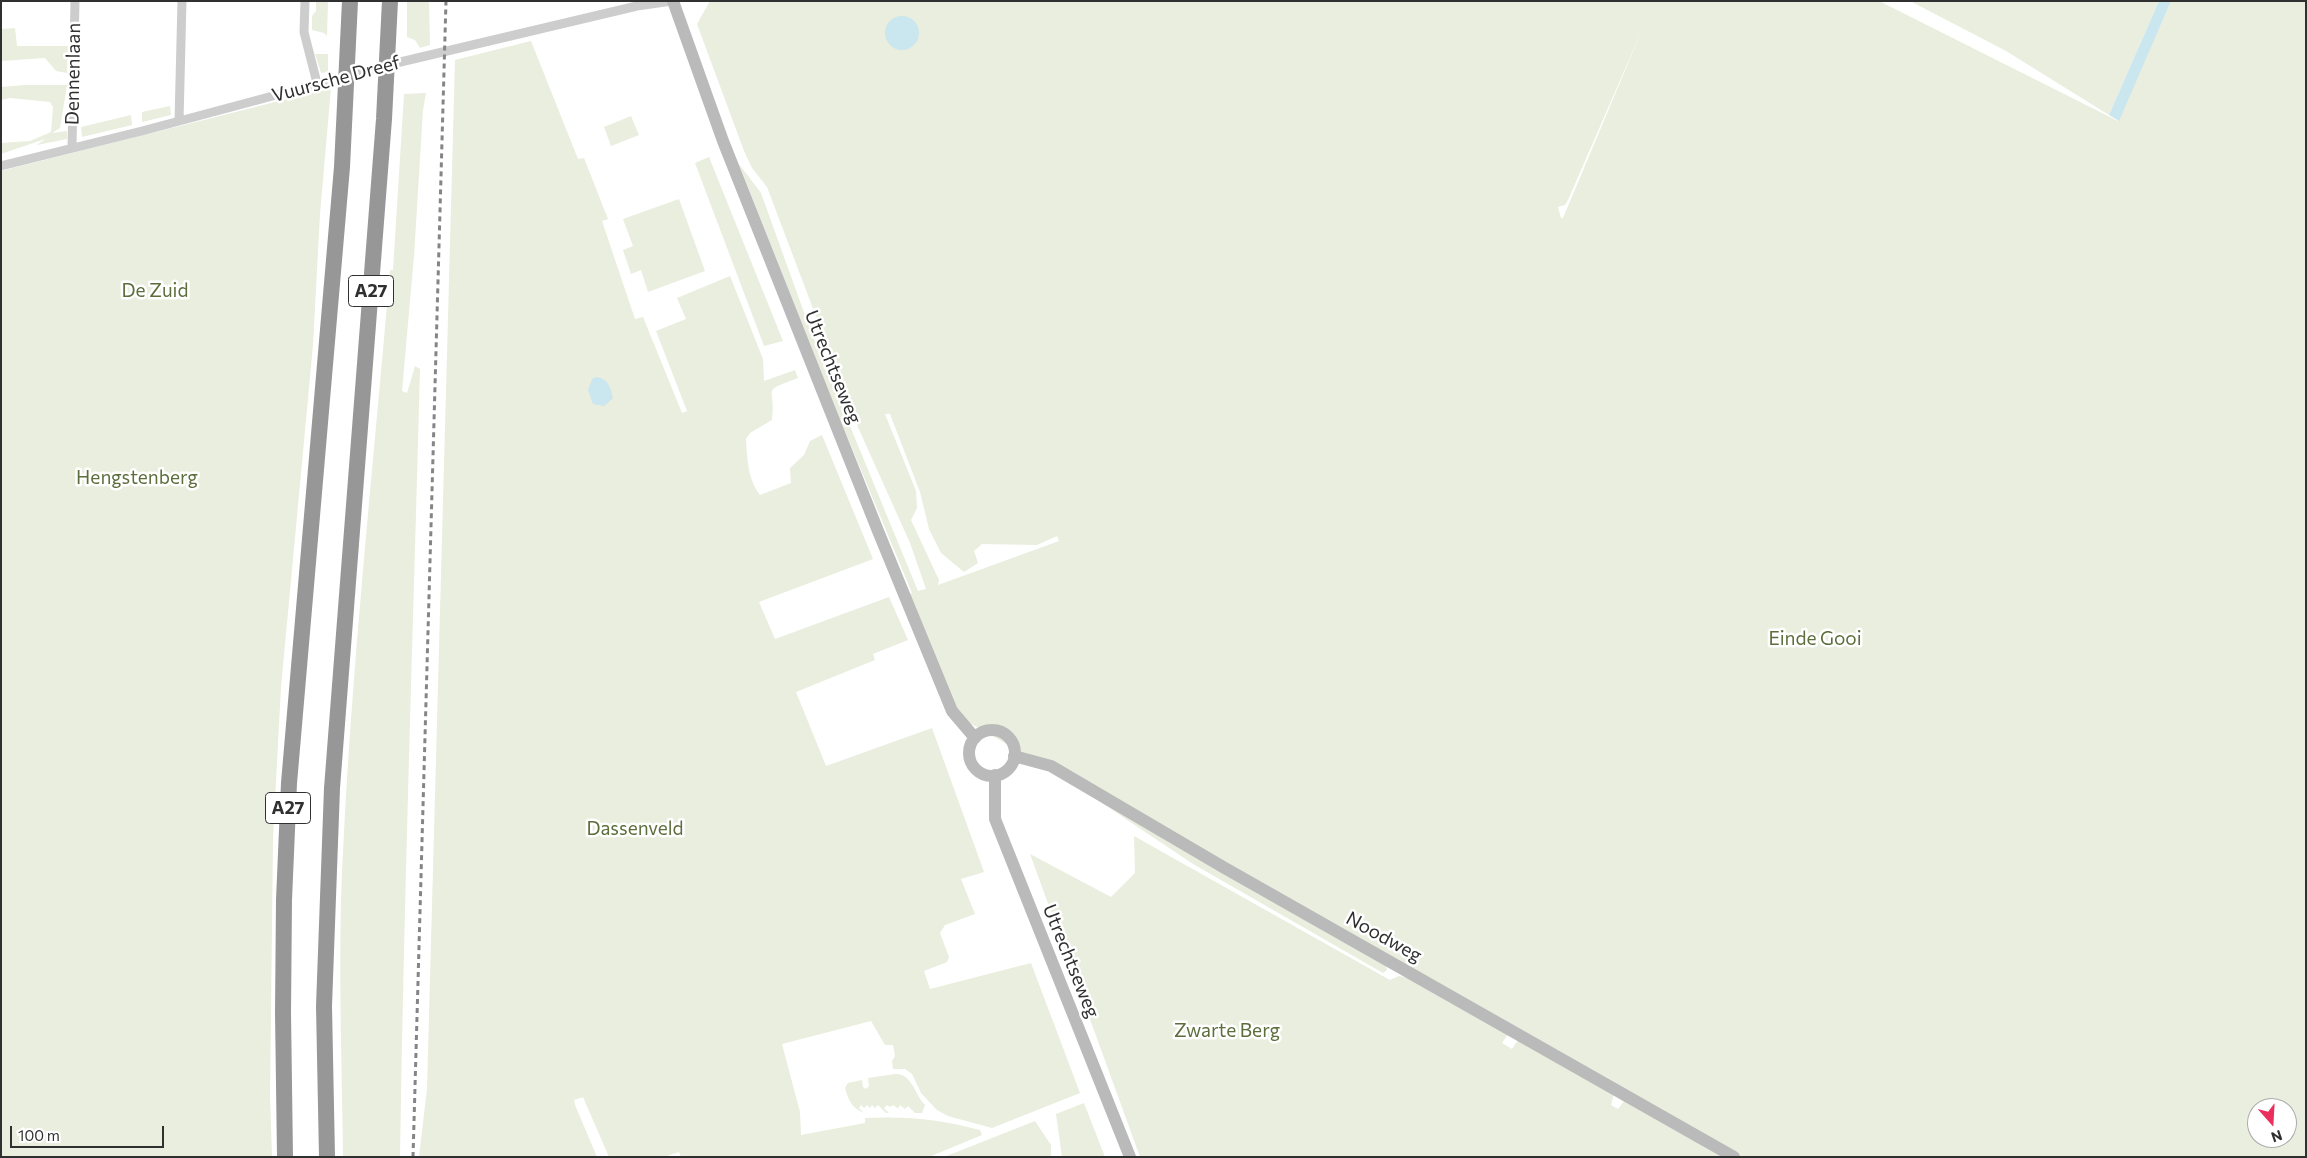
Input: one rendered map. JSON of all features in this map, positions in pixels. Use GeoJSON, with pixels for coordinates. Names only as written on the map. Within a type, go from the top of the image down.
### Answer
{"type":"FeatureCollection","features":[{"type":"Feature","properties":{"kind":"highway","name":"A27"},"geometry":{"type":"LineString","coordinates":[[285,1157],[284,918],[289,783],[345,117],[350,1]]}},
{"type":"Feature","properties":{"kind":"highway","name":"A27"},"geometry":{"type":"LineString","coordinates":[[327,1157],[324,1006],[332,788],[384,119],[390,1]]}},
{"type":"Feature","properties":{"kind":"main road","name":"Utrechtseweg"},"geometry":{"type":"LineString","coordinates":[[672,1],[723,141],[952,711],[975,738]]}},
{"type":"Feature","properties":{"kind":"main road"},"geometry":{"type":"LineString","coordinates":[[987,730],[1001,732],[1012,742],[1014,756],[1008,769],[995,775],[986,775],[972,764],[969,755],[970,746],[975,738],[987,730]]}},
{"type":"Feature","properties":{"kind":"main road","name":"Noodweg"},"geometry":{"type":"LineString","coordinates":[[1014,756],[1051,766],[1223,868],[1734,1157]]}},
{"type":"Feature","properties":{"kind":"main road","name":"Utrechtseweg"},"geometry":{"type":"LineString","coordinates":[[995,775],[996,819],[1001,836],[1130,1157]]}},
{"type":"Feature","properties":{"kind":"street","name":"Dennenlaan"},"geometry":{"type":"LineString","coordinates":[[72,147],[74,1]]}},
{"type":"Feature","properties":{"kind":"street"},"geometry":{"type":"LineString","coordinates":[[179,121],[182,1]]}},
{"type":"Feature","properties":{"kind":"street"},"geometry":{"type":"LineString","coordinates":[[306,1],[304,32],[317,83]]}},
{"type":"Feature","properties":{"kind":"street","name":"Vuursche Dreef"},"geometry":{"type":"LineString","coordinates":[[1,166],[179,121],[317,83],[631,8],[672,1]]}},
{"type":"Feature","properties":{"kind":"green space"},"geometry":{"type":"Polygon","coordinates":[[[316,1],[328,1],[327,36],[324,33],[312,30],[312,16],[316,11],[316,1]]]}},
{"type":"Feature","properties":{"kind":"green space"},"geometry":{"type":"Polygon","coordinates":[[[407,1],[429,1],[430,45],[420,48],[415,40],[407,37],[407,1]]]}},
{"type":"Feature","properties":{"kind":"green space","name":"Einde Gooi"},"geometry":{"type":"Polygon","coordinates":[[[710,1],[1879,1],[2118,121],[2171,1],[2306,1],[2306,1157],[1734,1157],[945,709],[905,596],[912,593],[825,383],[739,164],[761,193],[810,329],[918,591],[926,589],[910,543],[857,425],[767,187],[752,168],[697,24],[710,1]],[[1645,23],[1568,200],[1565,205],[1558,207],[1561,218],[1563,218],[1645,23]],[[885,414],[916,491],[917,508],[911,520],[939,580],[938,585],[1059,541],[1057,536],[1037,545],[982,544],[974,551],[978,563],[964,572],[941,553],[929,529],[920,492],[890,414],[885,414]]]}},
{"type":"Feature","properties":{"kind":"green space"},"geometry":{"type":"Polygon","coordinates":[[[1910,1],[2159,1],[2109,115],[2006,51],[1910,1]]]}},
{"type":"Feature","properties":{"kind":"green space"},"geometry":{"type":"Polygon","coordinates":[[[15,28],[17,46],[68,46],[67,73],[56,71],[45,58],[1,61],[1,29],[15,28]]]}},
{"type":"Feature","properties":{"kind":"green space","name":"Dassenveld"},"geometry":{"type":"Polygon","coordinates":[[[531,41],[578,159],[584,158],[608,219],[602,221],[635,319],[643,317],[682,413],[687,411],[656,331],[686,319],[677,298],[730,276],[763,359],[764,381],[795,370],[798,378],[778,386],[772,392],[772,420],[750,433],[746,439],[753,483],[760,495],[791,483],[790,468],[804,455],[810,441],[822,435],[873,559],[759,602],[775,639],[889,597],[908,640],[873,654],[875,660],[796,692],[826,766],[932,728],[984,872],[961,879],[975,914],[945,925],[940,933],[949,957],[947,962],[924,971],[930,989],[1031,963],[1080,1093],[992,1128],[948,1116],[937,1110],[921,1093],[912,1074],[905,1069],[893,1069],[892,1061],[895,1056],[893,1045],[885,1045],[871,1021],[782,1044],[800,1112],[801,1135],[865,1123],[865,1118],[896,1117],[950,1123],[980,1130],[982,1135],[929,1157],[681,1157],[679,1152],[664,1157],[609,1157],[583,1097],[574,1100],[575,1105],[597,1157],[419,1157],[427,1089],[455,60],[531,41]]]}},
{"type":"Feature","properties":{"kind":"green space"},"geometry":{"type":"Polygon","coordinates":[[[315,54],[328,54],[328,72],[321,73],[315,54]]]}},
{"type":"Feature","properties":{"kind":"green space"},"geometry":{"type":"Polygon","coordinates":[[[67,85],[60,128],[52,133],[67,131],[67,139],[37,145],[45,139],[1,154],[1,143],[30,141],[51,132],[53,107],[50,102],[10,98],[1,100],[1,87],[67,85]]]}},
{"type":"Feature","properties":{"kind":"green space","name":"Hengstenberg"},"geometry":{"type":"Polygon","coordinates":[[[331,88],[320,214],[313,345],[281,687],[273,838],[270,1096],[272,1157],[1,1157],[1,171],[331,88]]]}},
{"type":"Feature","properties":{"kind":"green space"},"geometry":{"type":"Polygon","coordinates":[[[426,93],[423,110],[414,256],[402,391],[407,393],[415,366],[420,369],[406,861],[400,1157],[343,1157],[340,978],[341,907],[351,720],[390,270],[393,270],[404,94],[426,93]]]}},
{"type":"Feature","properties":{"kind":"green space"},"geometry":{"type":"Polygon","coordinates":[[[170,106],[171,115],[142,122],[142,112],[170,106]]]}},
{"type":"Feature","properties":{"kind":"green space"},"geometry":{"type":"Polygon","coordinates":[[[131,115],[132,125],[82,137],[81,127],[131,115]]]}},
{"type":"Feature","properties":{"kind":"green space"},"geometry":{"type":"Polygon","coordinates":[[[631,116],[639,135],[611,146],[604,127],[631,116]]]}},
{"type":"Feature","properties":{"kind":"green space"},"geometry":{"type":"Polygon","coordinates":[[[709,157],[783,341],[764,346],[695,163],[709,157]]]}},
{"type":"Feature","properties":{"kind":"green space"},"geometry":{"type":"Polygon","coordinates":[[[679,199],[705,271],[648,292],[641,270],[631,274],[623,250],[633,246],[623,219],[679,199]]]}},
{"type":"Feature","properties":{"kind":"green space"},"geometry":{"type":"Polygon","coordinates":[[[1096,799],[1386,966],[1387,970],[1383,973],[1193,864],[1096,799]]]}},
{"type":"Feature","properties":{"kind":"green space","name":"Zwarte Berg"},"geometry":{"type":"Polygon","coordinates":[[[1134,836],[1390,980],[1399,976],[1408,978],[1508,1034],[1502,1043],[1512,1049],[1518,1040],[1614,1094],[1611,1105],[1618,1109],[1625,1100],[1722,1157],[1140,1157],[1030,854],[1111,897],[1135,873],[1134,836]]]}},
{"type":"Feature","properties":{"kind":"green space"},"geometry":{"type":"Polygon","coordinates":[[[895,1074],[905,1077],[913,1085],[925,1105],[922,1113],[915,1113],[908,1106],[905,1109],[900,1105],[898,1108],[903,1112],[893,1105],[890,1107],[887,1105],[884,1108],[889,1113],[886,1113],[878,1105],[875,1108],[872,1105],[870,1108],[867,1105],[864,1108],[861,1105],[859,1108],[864,1113],[856,1109],[851,1103],[845,1088],[848,1083],[862,1080],[863,1087],[866,1089],[869,1086],[868,1078],[895,1074]]]}},
{"type":"Feature","properties":{"kind":"green space"},"geometry":{"type":"Polygon","coordinates":[[[1084,1103],[1105,1157],[1062,1157],[1056,1114],[1084,1103]]]}},
{"type":"Feature","properties":{"kind":"green space"},"geometry":{"type":"Polygon","coordinates":[[[1035,1121],[1051,1145],[1051,1157],[944,1157],[1035,1121]]]}},
{"type":"Feature","properties":{"kind":"water"},"geometry":{"type":"Polygon","coordinates":[[[2159,1],[2171,1],[2119,121],[2109,115],[2159,1]]]}},
{"type":"Feature","properties":{"kind":"water"},"geometry":{"type":"Polygon","coordinates":[[[902,16],[914,21],[919,33],[914,45],[902,50],[890,45],[885,33],[890,21],[902,16]]]}},
{"type":"Feature","properties":{"kind":"water"},"geometry":{"type":"Polygon","coordinates":[[[596,377],[606,382],[612,394],[613,398],[604,406],[593,404],[588,390],[592,379],[596,377]]]}},
{"type":"Feature","properties":{"kind":"railway"},"geometry":{"type":"LineString","coordinates":[[413,1157],[446,1]]}},
{"type":"Feature","properties":{"kind":"park label","name":"De Zuid"},"geometry":{"type":"Point","coordinates":[155,291]}}]}
